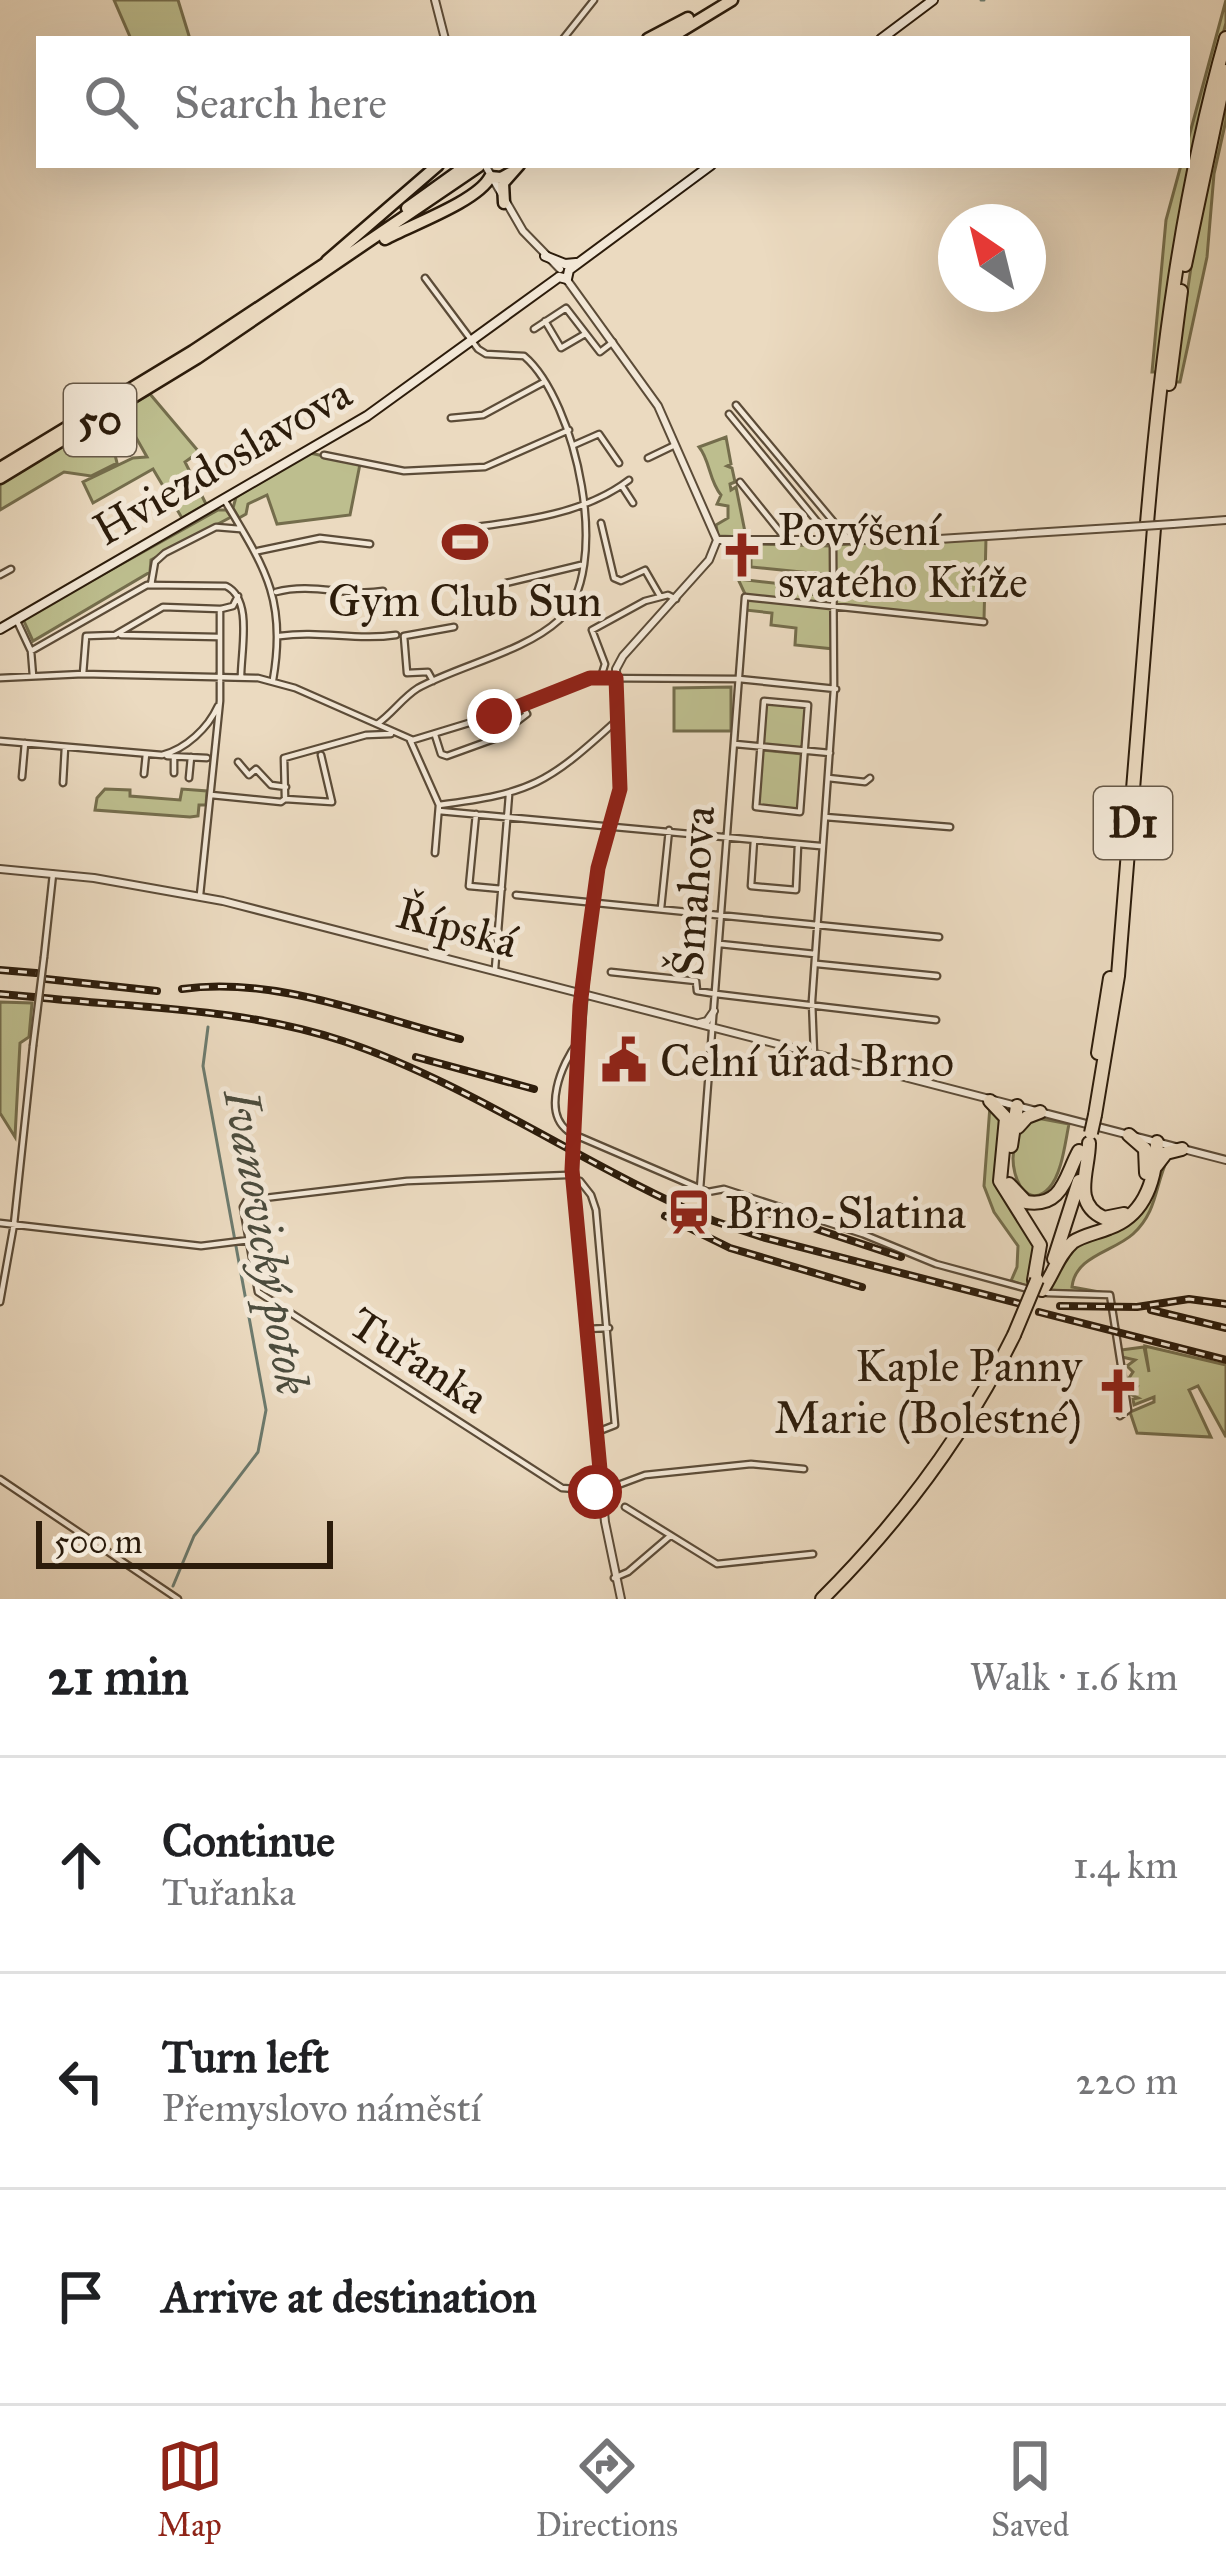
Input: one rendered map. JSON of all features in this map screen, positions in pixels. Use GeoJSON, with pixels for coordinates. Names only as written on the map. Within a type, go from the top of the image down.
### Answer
{"type":"FeatureCollection","features":[{"type":"Feature","properties":{"kind":"highway"},"geometry":{"type":"LineString","coordinates":[[674,36],[718,0]]}},
{"type":"Feature","properties":{"kind":"highway"},"geometry":{"type":"LineString","coordinates":[[658,36],[732,0]]}},
{"type":"Feature","properties":{"kind":"highway","name":"D1"},"geometry":{"type":"LineString","coordinates":[[833,1599],[900,1526],[946,1466],[990,1396],[1039,1286],[1089,1131],[1124,839],[1166,338],[1185,214],[1226,38]]}},
{"type":"Feature","properties":{"kind":"highway","name":"D1"},"geometry":{"type":"LineString","coordinates":[[1150,525],[1182,286],[1226,71]]}},
{"type":"Feature","properties":{"kind":"highway","name":"50"},"geometry":{"type":"LineString","coordinates":[[323,270],[434,168]]}},
{"type":"Feature","properties":{"kind":"highway","name":"50"},"geometry":{"type":"LineString","coordinates":[[0,478],[148,390],[463,168]]}},
{"type":"Feature","properties":{"kind":"highway","name":"50"},"geometry":{"type":"LineString","coordinates":[[486,171],[500,178],[514,169]]}},
{"type":"Feature","properties":{"kind":"highway","name":"50"},"geometry":{"type":"LineString","coordinates":[[504,203],[503,183],[514,169]]}},
{"type":"Feature","properties":{"kind":"highway","name":"50"},"geometry":{"type":"LineString","coordinates":[[323,270],[466,198],[489,184],[486,171]]}},
{"type":"Feature","properties":{"kind":"highway","name":"50"},"geometry":{"type":"LineString","coordinates":[[0,468],[486,171]]}},
{"type":"Feature","properties":{"kind":"highway"},"geometry":{"type":"LineString","coordinates":[[466,198],[484,194],[504,203]]}},
{"type":"Feature","properties":{"kind":"highway"},"geometry":{"type":"LineString","coordinates":[[990,1101],[1006,1116],[1008,1182],[1018,1197],[1030,1203],[1043,1203],[1057,1195],[1089,1131]]}},
{"type":"Feature","properties":{"kind":"highway"},"geometry":{"type":"LineString","coordinates":[[1017,1106],[1000,1181],[1039,1241],[1039,1286]]}},
{"type":"Feature","properties":{"kind":"highway"},"geometry":{"type":"LineString","coordinates":[[1010,1135],[1024,1118],[1040,1112]]}},
{"type":"Feature","properties":{"kind":"highway"},"geometry":{"type":"LineString","coordinates":[[1089,1131],[1083,1191],[1089,1208],[1109,1219],[1126,1212],[1163,1156],[1182,1149]]}},
{"type":"Feature","properties":{"kind":"highway"},"geometry":{"type":"LineString","coordinates":[[1130,1136],[1144,1149],[1149,1173]]}},
{"type":"Feature","properties":{"kind":"highway"},"geometry":{"type":"LineString","coordinates":[[1039,1286],[1075,1241],[1116,1226],[1138,1210],[1157,1142]]}},
{"type":"Feature","properties":{"kind":"highway","name":"D1"},"geometry":{"type":"LineString","coordinates":[[822,1599],[926,1481],[1017,1336]]}},
{"type":"Feature","properties":{"kind":"main road"},"geometry":{"type":"LineString","coordinates":[[885,36],[933,0]]}},
{"type":"Feature","properties":{"kind":"main road","name":"Hviezdoslavova"},"geometry":{"type":"LineString","coordinates":[[0,628],[367,416],[707,168]]}},
{"type":"Feature","properties":{"kind":"main road"},"geometry":{"type":"LineString","coordinates":[[544,255],[565,264],[583,259]]}},
{"type":"Feature","properties":{"kind":"main road"},"geometry":{"type":"LineString","coordinates":[[544,255],[553,273],[544,287]]}},
{"type":"Feature","properties":{"kind":"main road"},"geometry":{"type":"LineString","coordinates":[[574,292],[573,276],[583,259]]}},
{"type":"Feature","properties":{"kind":"street"},"geometry":{"type":"LineString","coordinates":[[435,0],[444,36]]}},
{"type":"Feature","properties":{"kind":"street"},"geometry":{"type":"LineString","coordinates":[[565,36],[594,0]]}},
{"type":"Feature","properties":{"kind":"street"},"geometry":{"type":"LineString","coordinates":[[486,171],[504,203],[564,274],[658,406],[717,540],[709,560],[622,656],[616,678],[620,789],[593,902],[582,993],[574,1200],[602,1491],[620,1599]]}},
{"type":"Feature","properties":{"kind":"street"},"geometry":{"type":"LineString","coordinates":[[377,724],[404,698],[433,681],[556,622],[573,605],[583,565],[584,502],[574,445],[544,382],[524,356],[482,352],[425,278]]}},
{"type":"Feature","properties":{"kind":"street"},"geometry":{"type":"LineString","coordinates":[[534,329],[569,309],[600,352],[613,342]]}},
{"type":"Feature","properties":{"kind":"street"},"geometry":{"type":"LineString","coordinates":[[545,321],[561,348],[587,333]]}},
{"type":"Feature","properties":{"kind":"street"},"geometry":{"type":"LineString","coordinates":[[451,418],[483,416],[544,382]]}},
{"type":"Feature","properties":{"kind":"street"},"geometry":{"type":"LineString","coordinates":[[736,405],[849,541]]}},
{"type":"Feature","properties":{"kind":"street"},"geometry":{"type":"LineString","coordinates":[[729,414],[833,541],[835,689],[814,964],[814,1054]]}},
{"type":"Feature","properties":{"kind":"street"},"geometry":{"type":"LineString","coordinates":[[323,455],[404,471],[484,467],[569,430]]}},
{"type":"Feature","properties":{"kind":"street"},"geometry":{"type":"LineString","coordinates":[[574,445],[598,434],[620,463]]}},
{"type":"Feature","properties":{"kind":"street"},"geometry":{"type":"LineString","coordinates":[[648,458],[677,444]]}},
{"type":"Feature","properties":{"kind":"street"},"geometry":{"type":"LineString","coordinates":[[459,529],[528,520],[584,502],[629,480]]}},
{"type":"Feature","properties":{"kind":"street"},"geometry":{"type":"LineString","coordinates":[[740,482],[787,541]]}},
{"type":"Feature","properties":{"kind":"street"},"geometry":{"type":"LineString","coordinates":[[622,486],[634,503]]}},
{"type":"Feature","properties":{"kind":"street"},"geometry":{"type":"LineString","coordinates":[[224,500],[274,592],[280,636],[273,680]]}},
{"type":"Feature","properties":{"kind":"street"},"geometry":{"type":"LineString","coordinates":[[717,540],[864,541],[1226,520]]}},
{"type":"Feature","properties":{"kind":"street"},"geometry":{"type":"LineString","coordinates":[[601,523],[614,578],[621,581],[645,570],[660,596]]}},
{"type":"Feature","properties":{"kind":"street"},"geometry":{"type":"LineString","coordinates":[[151,585],[155,562],[165,553],[216,526],[241,528]]}},
{"type":"Feature","properties":{"kind":"street"},"geometry":{"type":"LineString","coordinates":[[255,552],[320,538],[370,544]]}},
{"type":"Feature","properties":{"kind":"street"},"geometry":{"type":"LineString","coordinates":[[506,583],[583,565]]}},
{"type":"Feature","properties":{"kind":"street"},"geometry":{"type":"LineString","coordinates":[[0,575],[11,569]]}},
{"type":"Feature","properties":{"kind":"street"},"geometry":{"type":"LineString","coordinates":[[32,651],[151,585],[226,586],[242,602],[241,677]]}},
{"type":"Feature","properties":{"kind":"street"},"geometry":{"type":"LineString","coordinates":[[274,592],[296,588],[365,594],[383,591]]}},
{"type":"Feature","properties":{"kind":"street"},"geometry":{"type":"LineString","coordinates":[[115,634],[163,607],[220,609],[232,606],[238,596]]}},
{"type":"Feature","properties":{"kind":"street"},"geometry":{"type":"LineString","coordinates":[[601,677],[605,664],[592,630],[660,596],[676,599]]}},
{"type":"Feature","properties":{"kind":"street","name":"Šmahova"},"geometry":{"type":"LineString","coordinates":[[700,1189],[745,597],[833,606]]}},
{"type":"Feature","properties":{"kind":"street"},"geometry":{"type":"LineString","coordinates":[[833,606],[984,622]]}},
{"type":"Feature","properties":{"kind":"street"},"geometry":{"type":"LineString","coordinates":[[200,896],[220,701],[220,609]]}},
{"type":"Feature","properties":{"kind":"street"},"geometry":{"type":"LineString","coordinates":[[16,620],[32,651],[33,676]]}},
{"type":"Feature","properties":{"kind":"street"},"geometry":{"type":"LineString","coordinates":[[433,681],[428,672],[407,673],[403,638],[454,627]]}},
{"type":"Feature","properties":{"kind":"street"},"geometry":{"type":"LineString","coordinates":[[280,636],[328,634],[363,640],[396,635]]}},
{"type":"Feature","properties":{"kind":"street"},"geometry":{"type":"LineString","coordinates":[[83,674],[86,636],[219,637]]}},
{"type":"Feature","properties":{"kind":"street"},"geometry":{"type":"LineString","coordinates":[[0,679],[83,674],[273,680],[410,740],[522,706],[590,678],[739,679],[835,689]]}},
{"type":"Feature","properties":{"kind":"street"},"geometry":{"type":"LineString","coordinates":[[174,773],[178,754],[212,718],[220,701]]}},
{"type":"Feature","properties":{"kind":"street"},"geometry":{"type":"LineString","coordinates":[[764,701],[808,705],[800,812],[756,807],[760,747],[764,701]]}},
{"type":"Feature","properties":{"kind":"street"},"geometry":{"type":"LineString","coordinates":[[435,735],[444,756],[466,750],[505,732],[527,713],[522,706]]}},
{"type":"Feature","properties":{"kind":"street"},"geometry":{"type":"LineString","coordinates":[[439,808],[509,795],[565,768],[620,717]]}},
{"type":"Feature","properties":{"kind":"street"},"geometry":{"type":"LineString","coordinates":[[366,735],[368,723]]}},
{"type":"Feature","properties":{"kind":"street"},"geometry":{"type":"LineString","coordinates":[[285,799],[284,758],[366,735],[391,734]]}},
{"type":"Feature","properties":{"kind":"street"},"geometry":{"type":"LineString","coordinates":[[410,740],[439,808],[435,853]]}},
{"type":"Feature","properties":{"kind":"street"},"geometry":{"type":"LineString","coordinates":[[0,741],[207,758]]}},
{"type":"Feature","properties":{"kind":"street"},"geometry":{"type":"LineString","coordinates":[[22,777],[25,743]]}},
{"type":"Feature","properties":{"kind":"street"},"geometry":{"type":"LineString","coordinates":[[735,744],[830,753]]}},
{"type":"Feature","properties":{"kind":"street"},"geometry":{"type":"LineString","coordinates":[[62,783],[65,747]]}},
{"type":"Feature","properties":{"kind":"street"},"geometry":{"type":"LineString","coordinates":[[144,774],[146,754]]}},
{"type":"Feature","properties":{"kind":"street"},"geometry":{"type":"LineString","coordinates":[[211,795],[332,802],[321,754]]}},
{"type":"Feature","properties":{"kind":"street"},"geometry":{"type":"LineString","coordinates":[[189,778],[190,757]]}},
{"type":"Feature","properties":{"kind":"street"},"geometry":{"type":"LineString","coordinates":[[238,762],[249,775],[256,769],[271,785],[286,787]]}},
{"type":"Feature","properties":{"kind":"street"},"geometry":{"type":"LineString","coordinates":[[828,778],[865,782],[870,778]]}},
{"type":"Feature","properties":{"kind":"street"},"geometry":{"type":"LineString","coordinates":[[495,971],[509,795]]}},
{"type":"Feature","properties":{"kind":"street"},"geometry":{"type":"LineString","coordinates":[[439,808],[820,846]]}},
{"type":"Feature","properties":{"kind":"street"},"geometry":{"type":"LineString","coordinates":[[476,814],[469,886],[502,889]]}},
{"type":"Feature","properties":{"kind":"street"},"geometry":{"type":"LineString","coordinates":[[826,817],[950,827]]}},
{"type":"Feature","properties":{"kind":"street"},"geometry":{"type":"LineString","coordinates":[[661,909],[669,830]]}},
{"type":"Feature","properties":{"kind":"street"},"geometry":{"type":"LineString","coordinates":[[754,840],[751,886],[796,890],[798,844]]}},
{"type":"Feature","properties":{"kind":"street","name":"Řípská"},"geometry":{"type":"LineString","coordinates":[[0,869],[200,896],[1040,1112],[1089,1131]]}},
{"type":"Feature","properties":{"kind":"street"},"geometry":{"type":"LineString","coordinates":[[0,1302],[14,1225],[53,874]]}},
{"type":"Feature","properties":{"kind":"street"},"geometry":{"type":"LineString","coordinates":[[516,895],[939,938]]}},
{"type":"Feature","properties":{"kind":"street"},"geometry":{"type":"LineString","coordinates":[[720,944],[815,955]]}},
{"type":"Feature","properties":{"kind":"street"},"geometry":{"type":"LineString","coordinates":[[814,964],[937,976]]}},
{"type":"Feature","properties":{"kind":"street"},"geometry":{"type":"LineString","coordinates":[[611,972],[697,982],[697,991],[716,994],[933,1018]]}},
{"type":"Feature","properties":{"kind":"street"},"geometry":{"type":"LineString","coordinates":[[697,1024],[706,1022],[714,1011]]}},
{"type":"Feature","properties":{"kind":"street"},"geometry":{"type":"LineString","coordinates":[[566,1130],[554,1109],[569,1055],[578,1042]]}},
{"type":"Feature","properties":{"kind":"street"},"geometry":{"type":"LineString","coordinates":[[1089,1131],[1226,1160]]}},
{"type":"Feature","properties":{"kind":"street"},"geometry":{"type":"LineString","coordinates":[[580,1137],[700,1189],[724,1189],[862,1234],[936,1264],[1110,1295],[1128,1410],[1120,1416]]}},
{"type":"Feature","properties":{"kind":"street"},"geometry":{"type":"LineString","coordinates":[[0,1223],[201,1246],[249,1240],[243,1204],[250,1199],[406,1181],[567,1174]]}},
{"type":"Feature","properties":{"kind":"street"},"geometry":{"type":"LineString","coordinates":[[580,1181],[596,1210],[616,1422],[612,1429],[597,1432]]}},
{"type":"Feature","properties":{"kind":"street","name":"Tuřanka"},"geometry":{"type":"LineString","coordinates":[[249,1240],[261,1298],[555,1485],[602,1491]]}},
{"type":"Feature","properties":{"kind":"street"},"geometry":{"type":"LineString","coordinates":[[586,1329],[609,1328]]}},
{"type":"Feature","properties":{"kind":"street"},"geometry":{"type":"LineString","coordinates":[[602,1491],[644,1474],[751,1464],[804,1469]]}},
{"type":"Feature","properties":{"kind":"street"},"geometry":{"type":"LineString","coordinates":[[0,1479],[173,1596]]}},
{"type":"Feature","properties":{"kind":"street"},"geometry":{"type":"LineString","coordinates":[[625,1507],[717,1564],[813,1554]]}},
{"type":"Feature","properties":{"kind":"street"},"geometry":{"type":"LineString","coordinates":[[614,1578],[628,1572],[670,1536]]}},
{"type":"Feature","properties":{"kind":"green space"},"geometry":{"type":"Polygon","coordinates":[[[114,0],[178,0],[189,36],[130,36],[114,0]]]}},
{"type":"Feature","properties":{"kind":"green space"},"geometry":{"type":"Polygon","coordinates":[[[1226,0],[1226,23],[1213,70],[1157,372],[1152,372],[1166,220],[1180,168],[1190,168],[1190,133],[1226,0]]]}},
{"type":"Feature","properties":{"kind":"green space"},"geometry":{"type":"Polygon","coordinates":[[[1226,91],[1207,257],[1180,382],[1174,382],[1195,240],[1226,91]]]}},
{"type":"Feature","properties":{"kind":"green space"},"geometry":{"type":"Polygon","coordinates":[[[150,394],[199,452],[185,462],[206,504],[182,518],[153,469],[93,503],[83,482],[133,458],[147,457],[124,416],[108,426],[117,463],[91,476],[64,472],[0,510],[0,483],[150,394]]]}},
{"type":"Feature","properties":{"kind":"green space"},"geometry":{"type":"Polygon","coordinates":[[[726,437],[731,464],[727,466],[735,482],[731,490],[736,487],[746,537],[718,536],[716,525],[728,518],[728,506],[717,504],[721,495],[699,447],[726,437]]]}},
{"type":"Feature","properties":{"kind":"green space"},"geometry":{"type":"Polygon","coordinates":[[[310,453],[360,464],[350,515],[277,524],[267,495],[248,504],[246,514],[239,518],[233,508],[236,497],[310,453]]]}},
{"type":"Feature","properties":{"kind":"green space"},"geometry":{"type":"Polygon","coordinates":[[[218,510],[226,510],[231,517],[151,560],[150,572],[33,641],[23,619],[218,510]]]}},
{"type":"Feature","properties":{"kind":"green space"},"geometry":{"type":"Polygon","coordinates":[[[986,538],[984,620],[836,606],[834,649],[795,645],[796,628],[771,625],[772,613],[745,610],[746,596],[738,579],[810,587],[810,594],[832,597],[833,545],[986,538]]]}},
{"type":"Feature","properties":{"kind":"green space"},"geometry":{"type":"Polygon","coordinates":[[[751,544],[831,546],[831,575],[751,567],[751,544]]]}},
{"type":"Feature","properties":{"kind":"green space"},"geometry":{"type":"Polygon","coordinates":[[[731,687],[731,731],[674,731],[674,688],[731,687]]]}},
{"type":"Feature","properties":{"kind":"green space"},"geometry":{"type":"Polygon","coordinates":[[[769,701],[803,705],[807,714],[804,748],[761,745],[769,701]]]}},
{"type":"Feature","properties":{"kind":"green space"},"geometry":{"type":"Polygon","coordinates":[[[762,750],[803,754],[798,811],[757,806],[762,750]]]}},
{"type":"Feature","properties":{"kind":"green space"},"geometry":{"type":"Polygon","coordinates":[[[105,789],[180,800],[182,789],[207,791],[206,805],[199,805],[198,816],[190,817],[95,810],[105,789]]]}},
{"type":"Feature","properties":{"kind":"green space"},"geometry":{"type":"Polygon","coordinates":[[[0,1002],[32,1003],[29,1037],[20,1043],[15,1137],[0,1113],[0,1002]]]}},
{"type":"Feature","properties":{"kind":"green space"},"geometry":{"type":"Polygon","coordinates":[[[990,1106],[1002,1113],[999,1191],[1036,1245],[1027,1286],[1011,1281],[1018,1246],[994,1212],[984,1186],[990,1106]]]}},
{"type":"Feature","properties":{"kind":"green space"},"geometry":{"type":"Polygon","coordinates":[[[1037,1118],[1069,1124],[1057,1175],[1038,1195],[1020,1186],[1013,1158],[1023,1128],[1037,1118]]]}},
{"type":"Feature","properties":{"kind":"green space"},"geometry":{"type":"Polygon","coordinates":[[[1168,1158],[1141,1225],[1125,1240],[1087,1261],[1075,1277],[1072,1287],[1105,1293],[1047,1290],[1072,1247],[1120,1227],[1158,1166],[1168,1158]]]}},
{"type":"Feature","properties":{"kind":"green space"},"geometry":{"type":"Polygon","coordinates":[[[1145,1346],[1226,1365],[1226,1437],[1198,1386],[1189,1390],[1211,1437],[1137,1433],[1130,1412],[1154,1402],[1154,1397],[1134,1405],[1133,1399],[1138,1398],[1132,1395],[1137,1387],[1131,1387],[1133,1372],[1127,1366],[1135,1360],[1122,1357],[1121,1350],[1144,1347],[1149,1372],[1145,1346]]]}},
{"type":"Feature","properties":{"kind":"waterway","name":"Ivanovický potok"},"geometry":{"type":"LineString","coordinates":[[173,1586],[194,1536],[258,1452],[266,1410],[203,1066],[208,1027]]}},
{"type":"Feature","properties":{"kind":"railway"},"geometry":{"type":"LineString","coordinates":[[0,970],[36,973]]}},
{"type":"Feature","properties":{"kind":"railway"},"geometry":{"type":"LineString","coordinates":[[46,979],[157,991]]}},
{"type":"Feature","properties":{"kind":"railway"},"geometry":{"type":"LineString","coordinates":[[182,989],[217,986],[287,993],[460,1039]]}},
{"type":"Feature","properties":{"kind":"railway"},"geometry":{"type":"LineString","coordinates":[[0,994],[34,997]]}},
{"type":"Feature","properties":{"kind":"railway"},"geometry":{"type":"LineString","coordinates":[[44,998],[233,1016],[343,1041],[437,1080],[714,1221],[1021,1304]]}},
{"type":"Feature","properties":{"kind":"railway"},"geometry":{"type":"LineString","coordinates":[[416,1057],[534,1089]]}},
{"type":"Feature","properties":{"kind":"railway"},"geometry":{"type":"LineString","coordinates":[[753,1208],[901,1257]]}},
{"type":"Feature","properties":{"kind":"railway"},"geometry":{"type":"LineString","coordinates":[[665,1216],[730,1248],[862,1287]]}},
{"type":"Feature","properties":{"kind":"railway"},"geometry":{"type":"LineString","coordinates":[[1060,1306],[1137,1307],[1189,1299],[1226,1304]]}},
{"type":"Feature","properties":{"kind":"railway"},"geometry":{"type":"LineString","coordinates":[[1151,1310],[1226,1328]]}},
{"type":"Feature","properties":{"kind":"railway"},"geometry":{"type":"LineString","coordinates":[[1039,1312],[1226,1360]]}},
{"type":"Feature","properties":{"kind":"place","name":"Gym Club Sun"},"geometry":{"type":"Point","coordinates":[465,542]}},
{"type":"Feature","properties":{"kind":"place","name":"Povýšení svatého Kříže"},"geometry":{"type":"Point","coordinates":[742,555]}},
{"type":"Feature","properties":{"kind":"place","name":"Celní úřad Brno"},"geometry":{"type":"Point","coordinates":[624,1060]}},
{"type":"Feature","properties":{"kind":"place","name":"Brno-Slatina"},"geometry":{"type":"Point","coordinates":[689,1212]}},
{"type":"Feature","properties":{"kind":"place","name":"Kaple Panny Marie (Bolestné)"},"geometry":{"type":"Point","coordinates":[1118,1391]}},
{"type":"Feature","properties":{"kind":"route"},"geometry":{"type":"LineString","coordinates":[[494,716],[590,678],[616,678],[620,789],[598,868],[588,941],[572,1155],[602,1491],[595,1492]]}}]}
